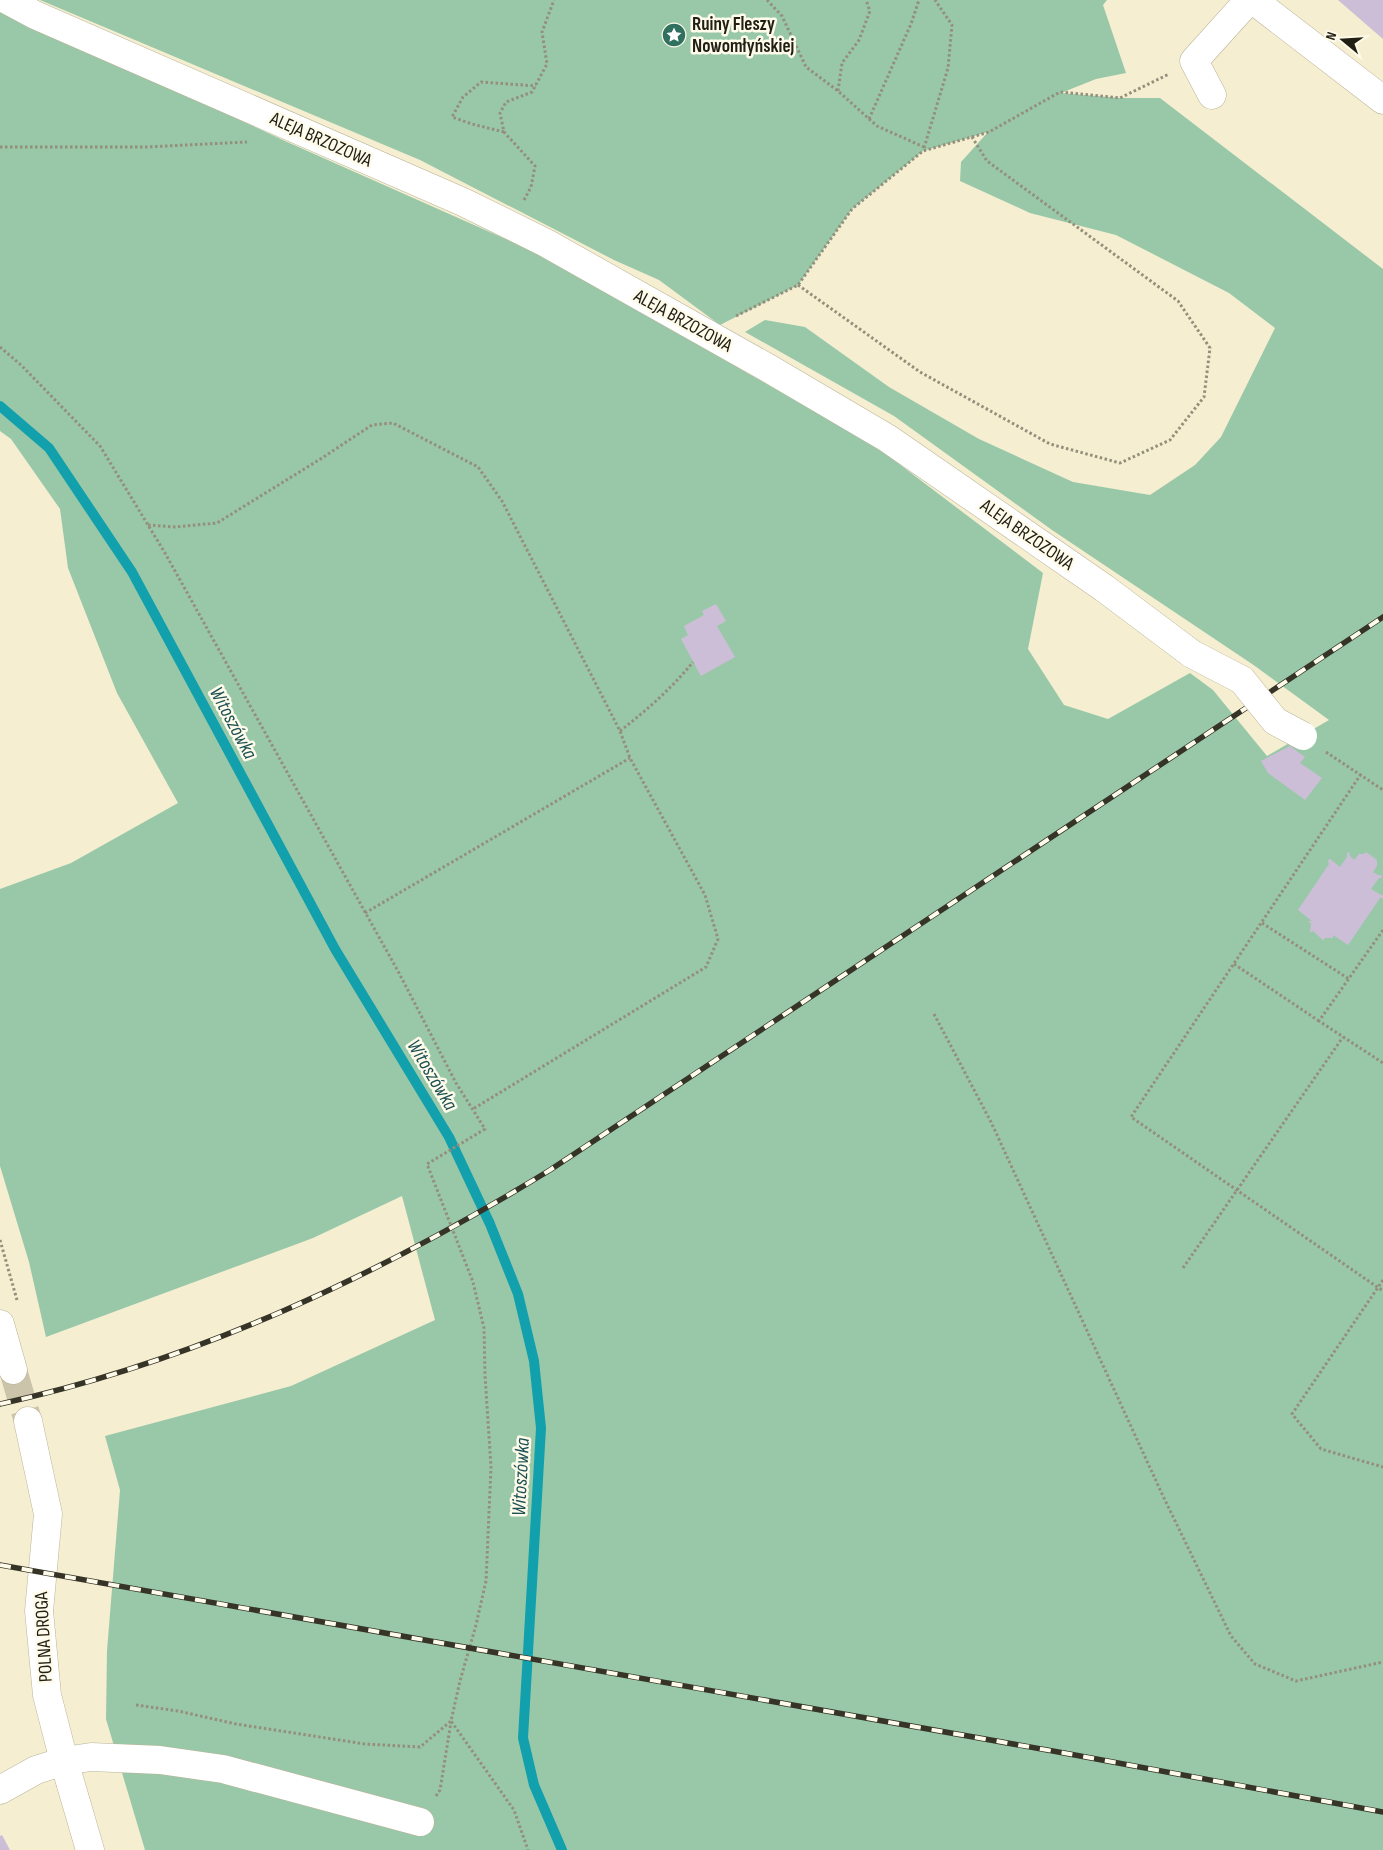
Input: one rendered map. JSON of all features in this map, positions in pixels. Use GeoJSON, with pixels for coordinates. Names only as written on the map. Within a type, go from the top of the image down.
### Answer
{"type":"FeatureCollection","features":[{"type":"Feature","properties":{"kind":"street","name":"ALEJA BRZOZOWA"},"geometry":{"type":"LineString","coordinates":[[7,0],[44,19],[463,202],[546,243],[704,332],[887,438],[1104,588],[1192,654],[1242,680],[1275,721],[1303,736]]}},
{"type":"Feature","properties":{"kind":"street"},"geometry":{"type":"LineString","coordinates":[[1212,95],[1194,61],[1249,0]]}},
{"type":"Feature","properties":{"kind":"street"},"geometry":{"type":"LineString","coordinates":[[1253,0],[1383,100]]}},
{"type":"Feature","properties":{"kind":"street"},"geometry":{"type":"LineString","coordinates":[[0,1324],[13,1370]]}},
{"type":"Feature","properties":{"kind":"street","name":"POLNA DROGA"},"geometry":{"type":"LineString","coordinates":[[28,1421],[48,1514],[39,1612],[48,1695],[64,1761],[90,1850]]}},
{"type":"Feature","properties":{"kind":"street"},"geometry":{"type":"LineString","coordinates":[[0,1790],[36,1770],[64,1761],[91,1757],[160,1760],[223,1769],[420,1822]]}},
{"type":"Feature","properties":{"kind":"path"},"geometry":{"type":"LineString","coordinates":[[512,226],[531,187],[535,166],[504,132],[500,113],[506,102],[532,92],[547,64],[542,32],[554,0]]}},
{"type":"Feature","properties":{"kind":"path"},"geometry":{"type":"LineString","coordinates":[[767,0],[782,16],[806,67],[838,91],[877,126],[924,149]]}},
{"type":"Feature","properties":{"kind":"path"},"geometry":{"type":"LineString","coordinates":[[838,91],[842,63],[859,40],[870,11],[866,0]]}},
{"type":"Feature","properties":{"kind":"path"},"geometry":{"type":"LineString","coordinates":[[869,119],[904,42],[919,0]]}},
{"type":"Feature","properties":{"kind":"path"},"geometry":{"type":"LineString","coordinates":[[924,149],[948,68],[952,25],[935,0]]}},
{"type":"Feature","properties":{"kind":"path"},"geometry":{"type":"LineString","coordinates":[[704,332],[798,285],[852,210],[924,149],[989,132],[1060,92],[1120,98],[1194,61]]}},
{"type":"Feature","properties":{"kind":"path"},"geometry":{"type":"LineString","coordinates":[[504,132],[452,118],[463,96],[481,82],[536,86]]}},
{"type":"Feature","properties":{"kind":"path"},"geometry":{"type":"LineString","coordinates":[[798,285],[920,372],[1050,444],[1120,462],[1170,440],[1204,397],[1210,348],[1178,301],[987,161],[972,137]]}},
{"type":"Feature","properties":{"kind":"path"},"geometry":{"type":"LineString","coordinates":[[0,147],[145,148],[248,142]]}},
{"type":"Feature","properties":{"kind":"path"},"geometry":{"type":"LineString","coordinates":[[0,347],[21,365],[100,446],[148,525],[366,913],[456,1083],[485,1129],[427,1164],[473,1282],[484,1328],[491,1467],[486,1581],[451,1721],[440,1790],[420,1822]]}},
{"type":"Feature","properties":{"kind":"path"},"geometry":{"type":"LineString","coordinates":[[148,525],[175,528],[217,523],[372,425],[393,423],[478,467],[502,501],[620,731],[630,758],[705,895],[718,940],[706,967],[473,1109]]}},
{"type":"Feature","properties":{"kind":"path"},"geometry":{"type":"LineString","coordinates":[[620,731],[680,679],[694,662]]}},
{"type":"Feature","properties":{"kind":"path"},"geometry":{"type":"LineString","coordinates":[[1303,736],[1383,790]]}},
{"type":"Feature","properties":{"kind":"path"},"geometry":{"type":"LineString","coordinates":[[366,913],[630,758]]}},
{"type":"Feature","properties":{"kind":"path"},"geometry":{"type":"LineString","coordinates":[[1361,774],[1131,1117],[1383,1291]]}},
{"type":"Feature","properties":{"kind":"path"},"geometry":{"type":"LineString","coordinates":[[1262,923],[1349,979]]}},
{"type":"Feature","properties":{"kind":"path"},"geometry":{"type":"LineString","coordinates":[[1319,1021],[1383,930]]}},
{"type":"Feature","properties":{"kind":"path"},"geometry":{"type":"LineString","coordinates":[[1234,964],[1383,1063]]}},
{"type":"Feature","properties":{"kind":"path"},"geometry":{"type":"LineString","coordinates":[[934,1014],[991,1122],[1159,1488],[1231,1636],[1255,1664],[1296,1681],[1383,1662]]}},
{"type":"Feature","properties":{"kind":"path"},"geometry":{"type":"LineString","coordinates":[[1183,1268],[1343,1037]]}},
{"type":"Feature","properties":{"kind":"path"},"geometry":{"type":"LineString","coordinates":[[1383,1280],[1292,1414],[1321,1448],[1383,1467]]}},
{"type":"Feature","properties":{"kind":"path"},"geometry":{"type":"LineString","coordinates":[[136,1705],[178,1711],[236,1724],[365,1744],[420,1747],[451,1721]]}},
{"type":"Feature","properties":{"kind":"path"},"geometry":{"type":"LineString","coordinates":[[451,1721],[514,1810],[528,1850]]}},
{"type":"Feature","properties":{"kind":"green space"},"geometry":{"type":"Polygon","coordinates":[[[40,0],[1107,0],[1103,5],[1126,73],[1096,79],[1061,93],[1120,98],[1160,98],[1383,269],[1383,1850],[145,1850],[106,1719],[107,1651],[120,1490],[105,1436],[291,1386],[435,1320],[402,1196],[313,1238],[46,1337],[29,1262],[0,1166],[0,889],[71,863],[178,803],[117,693],[68,568],[60,509],[11,439],[0,431],[0,8],[285,141],[544,256],[878,448],[1043,573],[1028,649],[1064,705],[1108,719],[1190,673],[1213,690],[1267,756],[1329,720],[1255,666],[1052,530],[894,416],[745,332],[765,320],[805,327],[889,387],[979,439],[1073,482],[1150,495],[1195,465],[1221,437],[1275,328],[1229,293],[1116,235],[1030,213],[960,181],[961,162],[988,132],[923,151],[852,209],[798,285],[720,325],[659,280],[614,260],[420,160],[40,0]]]}},
{"type":"Feature","properties":{"kind":"building"},"geometry":{"type":"Polygon","coordinates":[[[1338,0],[1383,0],[1383,39],[1338,0]]]}},
{"type":"Feature","properties":{"kind":"building"},"geometry":{"type":"Polygon","coordinates":[[[716,604],[726,621],[717,626],[735,657],[701,676],[681,639],[688,635],[684,626],[704,615],[702,611],[716,604]]]}},
{"type":"Feature","properties":{"kind":"building"},"geometry":{"type":"Polygon","coordinates":[[[1290,746],[1305,757],[1300,763],[1322,778],[1305,800],[1268,773],[1261,761],[1290,746]]]}},
{"type":"Feature","properties":{"kind":"building"},"geometry":{"type":"Polygon","coordinates":[[[1349,852],[1354,860],[1359,854],[1366,852],[1377,860],[1377,866],[1373,872],[1381,875],[1382,878],[1379,878],[1371,889],[1383,895],[1383,898],[1380,898],[1348,945],[1333,935],[1333,938],[1324,938],[1324,941],[1313,931],[1310,933],[1311,923],[1309,921],[1312,921],[1298,910],[1329,864],[1328,860],[1330,859],[1340,867],[1349,852]]]}},
{"type":"Feature","properties":{"kind":"building"},"geometry":{"type":"Polygon","coordinates":[[[2,1835],[10,1850],[0,1850],[0,1836],[2,1835]]]}},
{"type":"Feature","properties":{"kind":"waterway","name":"Witoszówka"},"geometry":{"type":"LineString","coordinates":[[0,406],[49,448],[132,572],[335,949],[449,1137],[490,1224],[518,1294],[534,1361],[541,1428],[523,1738],[534,1785],[562,1850]]}},
{"type":"Feature","properties":{"kind":"tunnel"},"geometry":{"type":"LineString","coordinates":[[13,1370],[28,1421]]}},
{"type":"Feature","properties":{"kind":"railway"},"geometry":{"type":"LineString","coordinates":[[0,1404],[73,1386],[145,1364],[216,1339],[353,1279],[420,1245],[550,1170],[1383,617]]}},
{"type":"Feature","properties":{"kind":"railway"},"geometry":{"type":"LineString","coordinates":[[0,1565],[1064,1753],[1383,1812]]}},
{"type":"Feature","properties":{"kind":"place","name":"Ruiny Fleszy Nowomłyńskiej"},"geometry":{"type":"Point","coordinates":[674,35]}}]}
